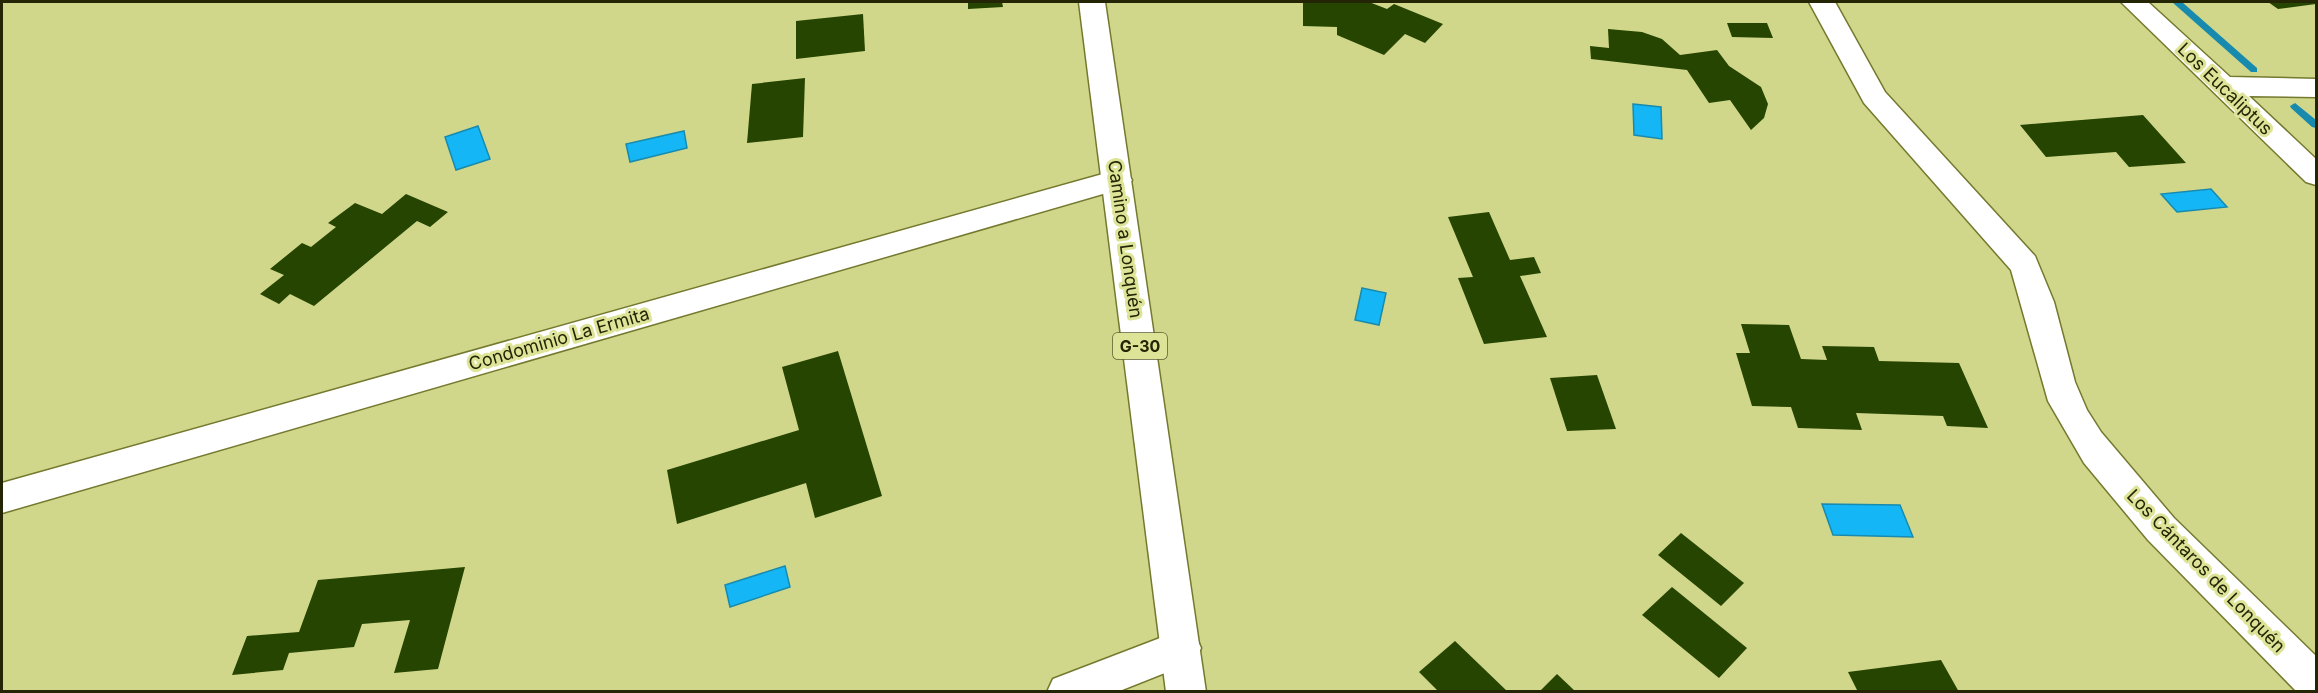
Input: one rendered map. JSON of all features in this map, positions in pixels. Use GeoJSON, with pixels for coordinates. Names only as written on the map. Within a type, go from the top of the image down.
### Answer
{"type":"FeatureCollection","features":[{"type":"Feature","properties":{"kind":"street","name":"Camino a Lonquén"},"geometry":{"type":"LineString","coordinates":[[1092,2],[1186,692]]}},
{"type":"Feature","properties":{"kind":"street","name":"Los Cántaros de Lonquén"},"geometry":{"type":"LineString","coordinates":[[1822,2],[1875,97],[2024,264],[2036,289],[2058,377],[2073,419],[2116,479],[2170,539],[2316,683]]}},
{"type":"Feature","properties":{"kind":"street","name":"Los Eucaliptus"},"geometry":{"type":"LineString","coordinates":[[2134,2],[2316,175]]}},
{"type":"Feature","properties":{"kind":"street"},"geometry":{"type":"LineString","coordinates":[[2221,86],[2316,88]]}},
{"type":"Feature","properties":{"kind":"street","name":"Condominio La Ermita"},"geometry":{"type":"LineString","coordinates":[[2,498],[1117,180]]}},
{"type":"Feature","properties":{"kind":"street"},"geometry":{"type":"LineString","coordinates":[[1067,692],[1181,648]]}},
{"type":"Feature","properties":{"kind":"water"},"geometry":{"type":"Polygon","coordinates":[[[1633,104],[1661,107],[1662,139],[1634,135],[1633,104]]]}},
{"type":"Feature","properties":{"kind":"water"},"geometry":{"type":"Polygon","coordinates":[[[478,126],[490,159],[456,170],[445,137],[478,126]]]}},
{"type":"Feature","properties":{"kind":"water"},"geometry":{"type":"Polygon","coordinates":[[[684,131],[687,148],[630,162],[626,144],[684,131]]]}},
{"type":"Feature","properties":{"kind":"water"},"geometry":{"type":"Polygon","coordinates":[[[2211,189],[2227,207],[2177,212],[2161,194],[2211,189]]]}},
{"type":"Feature","properties":{"kind":"water"},"geometry":{"type":"Polygon","coordinates":[[[1362,288],[1386,293],[1379,325],[1355,320],[1362,288]]]}},
{"type":"Feature","properties":{"kind":"water"},"geometry":{"type":"Polygon","coordinates":[[[1822,504],[1900,505],[1913,537],[1833,535],[1822,504]]]}},
{"type":"Feature","properties":{"kind":"water"},"geometry":{"type":"Polygon","coordinates":[[[785,566],[790,587],[730,607],[725,585],[785,566]]]}},
{"type":"Feature","properties":{"kind":"building"},"geometry":{"type":"Polygon","coordinates":[[[968,2],[1002,2],[1003,7],[968,9],[968,2]]]}},
{"type":"Feature","properties":{"kind":"building"},"geometry":{"type":"Polygon","coordinates":[[[1303,2],[1369,2],[1387,9],[1394,4],[1443,24],[1425,43],[1405,34],[1384,55],[1337,35],[1337,27],[1303,26],[1303,2]]]}},
{"type":"Feature","properties":{"kind":"building"},"geometry":{"type":"Polygon","coordinates":[[[2268,2],[2314,2],[2316,4],[2278,9],[2268,2]]]}},
{"type":"Feature","properties":{"kind":"building"},"geometry":{"type":"Polygon","coordinates":[[[863,14],[865,51],[796,59],[796,21],[863,14]]]}},
{"type":"Feature","properties":{"kind":"building"},"geometry":{"type":"Polygon","coordinates":[[[1727,23],[1767,23],[1773,38],[1732,37],[1727,23]]]}},
{"type":"Feature","properties":{"kind":"building"},"geometry":{"type":"Polygon","coordinates":[[[1608,29],[1642,32],[1662,39],[1680,55],[1717,50],[1729,66],[1761,87],[1768,104],[1764,118],[1751,130],[1730,100],[1709,103],[1687,70],[1591,59],[1590,46],[1609,48],[1608,29]]]}},
{"type":"Feature","properties":{"kind":"building"},"geometry":{"type":"Polygon","coordinates":[[[805,78],[803,137],[747,143],[752,84],[805,78]]]}},
{"type":"Feature","properties":{"kind":"building"},"geometry":{"type":"Polygon","coordinates":[[[2143,115],[2186,163],[2129,167],[2116,152],[2046,157],[2020,125],[2143,115]]]}},
{"type":"Feature","properties":{"kind":"building"},"geometry":{"type":"Polygon","coordinates":[[[406,194],[448,212],[430,227],[417,221],[314,306],[290,294],[279,304],[260,294],[284,275],[270,269],[302,243],[311,247],[336,227],[328,223],[355,203],[382,214],[406,194]]]}},
{"type":"Feature","properties":{"kind":"building"},"geometry":{"type":"Polygon","coordinates":[[[1489,212],[1510,260],[1534,257],[1541,273],[1520,276],[1547,337],[1484,344],[1458,278],[1473,277],[1448,217],[1489,212]]]}},
{"type":"Feature","properties":{"kind":"building"},"geometry":{"type":"Polygon","coordinates":[[[1741,324],[1789,325],[1801,359],[1827,360],[1822,346],[1874,347],[1879,361],[1959,363],[1988,428],[1947,426],[1943,416],[1856,413],[1862,430],[1798,428],[1791,407],[1752,406],[1736,353],[1750,353],[1741,324]]]}},
{"type":"Feature","properties":{"kind":"building"},"geometry":{"type":"Polygon","coordinates":[[[838,351],[882,496],[815,518],[806,483],[677,524],[667,470],[799,430],[782,367],[838,351]]]}},
{"type":"Feature","properties":{"kind":"building"},"geometry":{"type":"Polygon","coordinates":[[[1597,375],[1616,429],[1567,431],[1550,378],[1597,375]]]}},
{"type":"Feature","properties":{"kind":"building"},"geometry":{"type":"Polygon","coordinates":[[[1681,533],[1744,583],[1721,606],[1658,555],[1681,533]]]}},
{"type":"Feature","properties":{"kind":"building"},"geometry":{"type":"Polygon","coordinates":[[[465,567],[438,669],[394,673],[410,620],[362,624],[354,647],[289,653],[283,670],[232,675],[247,636],[299,632],[318,580],[465,567]]]}},
{"type":"Feature","properties":{"kind":"building"},"geometry":{"type":"Polygon","coordinates":[[[1672,587],[1747,648],[1719,678],[1642,615],[1672,587]]]}},
{"type":"Feature","properties":{"kind":"building"},"geometry":{"type":"Polygon","coordinates":[[[1455,641],[1508,692],[1439,692],[1419,672],[1455,641]]]}},
{"type":"Feature","properties":{"kind":"building"},"geometry":{"type":"Polygon","coordinates":[[[1941,660],[1959,692],[1858,692],[1848,672],[1941,660]]]}},
{"type":"Feature","properties":{"kind":"building"},"geometry":{"type":"Polygon","coordinates":[[[1557,674],[1576,692],[1539,692],[1557,674]]]}},
{"type":"Feature","properties":{"kind":"waterway"},"geometry":{"type":"LineString","coordinates":[[2177,2],[2254,70]]}},
{"type":"Feature","properties":{"kind":"waterway"},"geometry":{"type":"LineString","coordinates":[[2295,106],[2316,125]]}}]}
